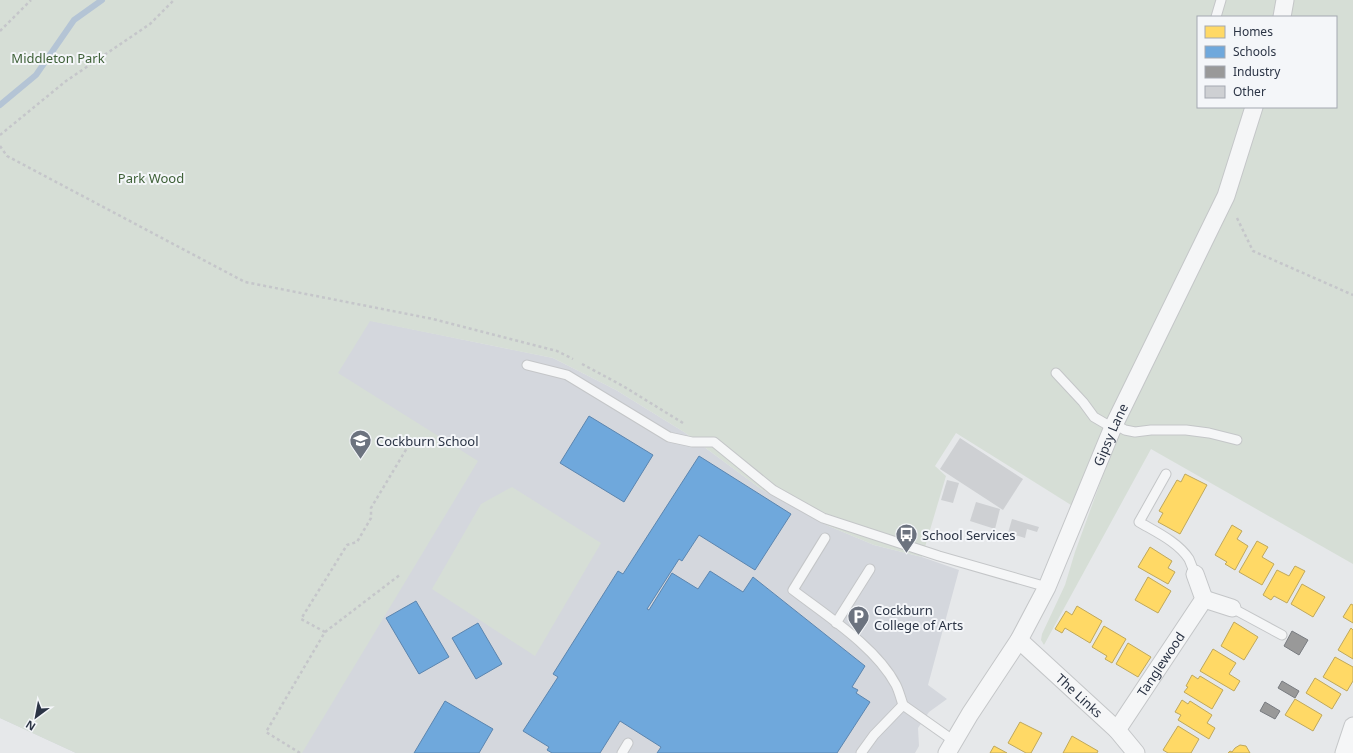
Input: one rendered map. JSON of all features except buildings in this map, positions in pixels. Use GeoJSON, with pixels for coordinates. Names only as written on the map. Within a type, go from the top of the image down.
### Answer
{"type":"FeatureCollection","features":[{"type":"Feature","properties":{"kind":"street"},"geometry":{"type":"LineString","coordinates":[[1282,16],[1285,0]]}},
{"type":"Feature","properties":{"kind":"street","name":"Gipsy Lane"},"geometry":{"type":"LineString","coordinates":[[951,747],[970,714],[1019,640],[1047,587],[1114,424],[1226,196],[1254,108]]}},
{"type":"Feature","properties":{"kind":"street"},"geometry":{"type":"LineString","coordinates":[[1195,574],[1204,598],[1232,608]]}},
{"type":"Feature","properties":{"kind":"street","name":"Tanglewood"},"geometry":{"type":"LineString","coordinates":[[1117,730],[1204,598]]}},
{"type":"Feature","properties":{"kind":"street","name":"The Links"},"geometry":{"type":"LineString","coordinates":[[1019,640],[1117,730],[1136,753]]}},
{"type":"Feature","properties":{"kind":"street"},"geometry":{"type":"LineString","coordinates":[[1344,753],[1353,726]]}},
{"type":"Feature","properties":{"kind":"lane"},"geometry":{"type":"LineString","coordinates":[[1216,16],[1221,0]]}},
{"type":"Feature","properties":{"kind":"lane"},"geometry":{"type":"LineString","coordinates":[[527,365],[567,375],[669,437],[692,442],[714,442],[774,490],[823,518],[939,556],[1047,587]]}},
{"type":"Feature","properties":{"kind":"lane"},"geometry":{"type":"LineString","coordinates":[[1056,373],[1083,402],[1094,417],[1106,424],[1114,424],[1125,430],[1135,432],[1151,430],[1186,430],[1209,433],[1236,440]]}},
{"type":"Feature","properties":{"kind":"lane"},"geometry":{"type":"LineString","coordinates":[[1166,474],[1139,522],[1171,541],[1180,549],[1189,559],[1195,574]]}},
{"type":"Feature","properties":{"kind":"lane"},"geometry":{"type":"LineString","coordinates":[[825,538],[793,590],[864,645],[885,667],[897,686],[903,705],[951,747]]}},
{"type":"Feature","properties":{"kind":"lane"},"geometry":{"type":"LineString","coordinates":[[836,623],[870,569]]}},
{"type":"Feature","properties":{"kind":"lane"},"geometry":{"type":"LineString","coordinates":[[1232,608],[1282,635]]}},
{"type":"Feature","properties":{"kind":"lane"},"geometry":{"type":"LineString","coordinates":[[861,753],[874,735],[903,705]]}},
{"type":"Feature","properties":{"kind":"lane"},"geometry":{"type":"LineString","coordinates":[[622,753],[628,743]]}},
{"type":"Feature","properties":{"kind":"path"},"geometry":{"type":"LineString","coordinates":[[0,31],[30,0]]}},
{"type":"Feature","properties":{"kind":"path"},"geometry":{"type":"LineString","coordinates":[[0,135],[66,81],[150,24],[174,0]]}},
{"type":"Feature","properties":{"kind":"path"},"geometry":{"type":"LineString","coordinates":[[0,146],[6,156],[245,282],[433,318],[557,351],[623,386],[688,426]]}},
{"type":"Feature","properties":{"kind":"path"},"geometry":{"type":"LineString","coordinates":[[1226,196],[1253,251],[1353,295]]}},
{"type":"Feature","properties":{"kind":"path"},"geometry":{"type":"LineString","coordinates":[[324,632],[301,618],[347,545],[357,542],[371,518],[371,508],[410,443]]}},
{"type":"Feature","properties":{"kind":"path"},"geometry":{"type":"LineString","coordinates":[[300,753],[266,732],[324,632],[401,574]]}},
{"type":"Feature","properties":{"kind":"shaded area","name":"Cockburn School"},"geometry":{"type":"Polygon","coordinates":[[[236,293],[553,358],[616,390],[684,432],[761,489],[824,524],[874,545],[922,557],[959,570],[928,685],[947,699],[929,712],[918,728],[919,746],[915,753],[76,753],[0,718],[236,293]]]}},
{"type":"Feature","properties":{"kind":"green space"},"geometry":{"type":"Polygon","coordinates":[[[0,0],[1353,0],[1353,564],[1151,449],[1044,645],[1041,640],[1042,634],[1065,585],[1075,552],[1119,431],[1105,424],[1071,505],[956,433],[935,466],[946,476],[922,557],[874,545],[824,524],[761,489],[684,432],[616,390],[553,358],[370,321],[338,373],[478,461],[302,753],[76,753],[0,718],[0,0]]]}},
{"type":"Feature","properties":{"kind":"green space"},"geometry":{"type":"Polygon","coordinates":[[[512,487],[601,543],[535,656],[432,589],[481,504],[512,487]]]}},
{"type":"Feature","properties":{"kind":"waterway"},"geometry":{"type":"LineString","coordinates":[[0,105],[36,75],[74,20],[102,0]]}},
{"type":"Feature","properties":{"kind":"place","name":"Cockburn School"},"geometry":{"type":"Point","coordinates":[361,460]}},
{"type":"Feature","properties":{"kind":"place","name":"School Services"},"geometry":{"type":"Point","coordinates":[907,554]}},
{"type":"Feature","properties":{"kind":"place","name":"Cockburn College of Arts"},"geometry":{"type":"Point","coordinates":[858,636]}},
{"type":"Feature","properties":{"kind":"park label","name":"Middleton Park"},"geometry":{"type":"Point","coordinates":[58,58]}},
{"type":"Feature","properties":{"kind":"park label","name":"Park Wood"},"geometry":{"type":"Point","coordinates":[151,178]}}]}
